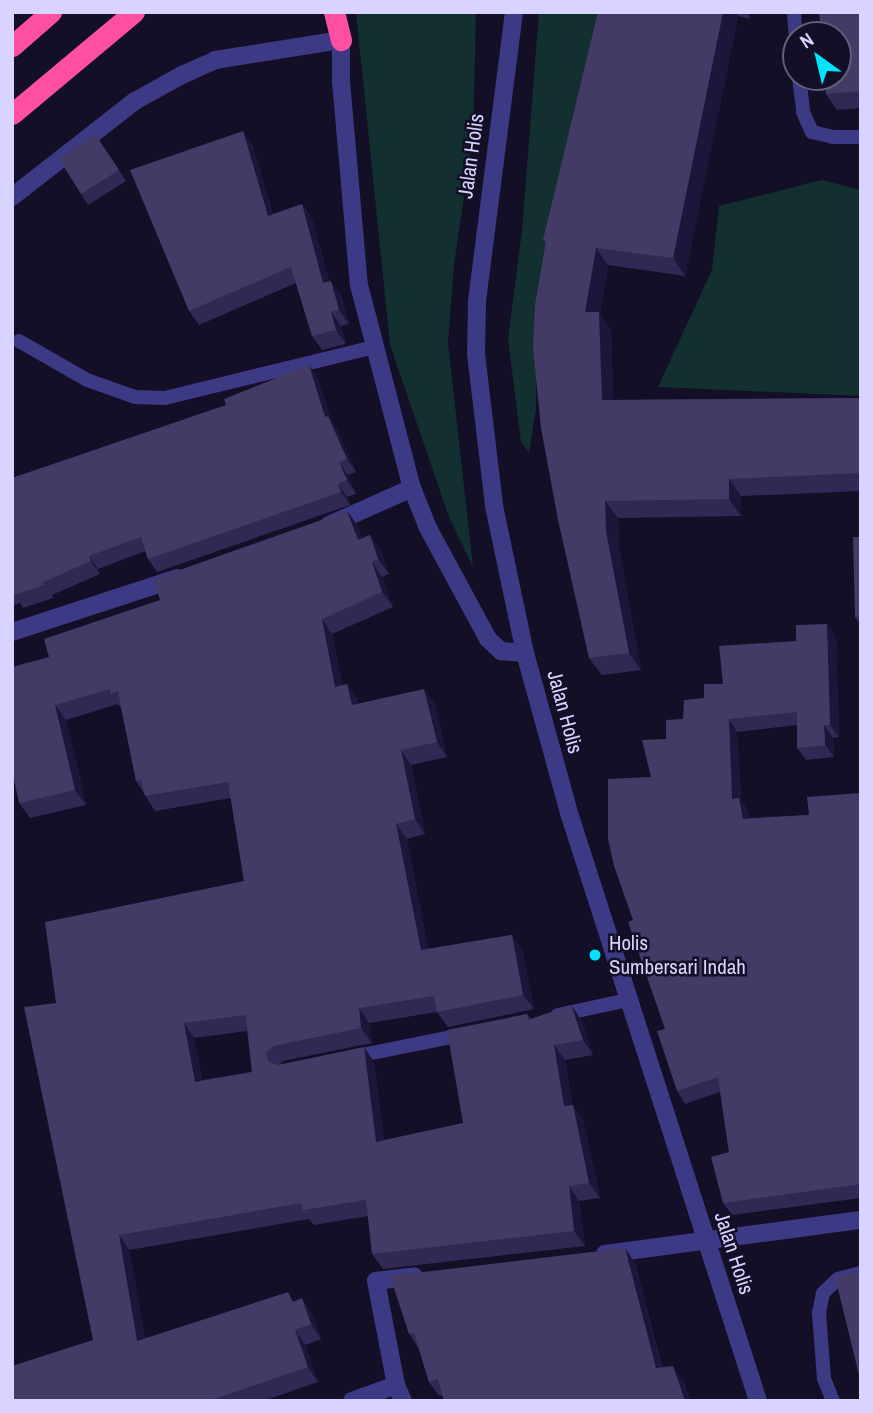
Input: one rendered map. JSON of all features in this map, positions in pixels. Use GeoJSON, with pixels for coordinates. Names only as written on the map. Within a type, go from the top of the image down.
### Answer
{"type":"FeatureCollection","features":[{"type":"Feature","properties":{"kind":"highway"},"geometry":{"type":"LineString","coordinates":[[12,46],[51,12]]}},
{"type":"Feature","properties":{"kind":"highway"},"geometry":{"type":"LineString","coordinates":[[12,114],[134,12]]}},
{"type":"Feature","properties":{"kind":"highway"},"geometry":{"type":"LineString","coordinates":[[334,12],[341,40]]}},
{"type":"Feature","properties":{"kind":"street","name":"Jalan Holis"},"geometry":{"type":"LineString","coordinates":[[514,12],[479,261],[476,354],[494,506],[525,653],[570,816],[758,1401]]}},
{"type":"Feature","properties":{"kind":"street"},"geometry":{"type":"LineString","coordinates":[[12,197],[135,101],[182,75],[215,60],[341,40],[341,81],[359,285],[412,488],[428,528],[488,639],[500,651],[525,653]]}},
{"type":"Feature","properties":{"kind":"street"},"geometry":{"type":"LineString","coordinates":[[310,532],[412,488]]}},
{"type":"Feature","properties":{"kind":"street"},"geometry":{"type":"LineString","coordinates":[[12,632],[197,571]]}},
{"type":"Feature","properties":{"kind":"street"},"geometry":{"type":"LineString","coordinates":[[582,1257],[707,1243],[861,1220]]}},
{"type":"Feature","properties":{"kind":"street"},"geometry":{"type":"LineString","coordinates":[[352,1401],[399,1393],[376,1281],[431,1274]]}},
{"type":"Feature","properties":{"kind":"lane"},"geometry":{"type":"LineString","coordinates":[[801,91],[803,112],[812,132],[833,137],[861,137]]}},
{"type":"Feature","properties":{"kind":"lane"},"geometry":{"type":"LineString","coordinates":[[19,341],[87,380],[135,397],[166,398],[374,347]]}},
{"type":"Feature","properties":{"kind":"lane"},"geometry":{"type":"LineString","coordinates":[[538,1019],[628,1000]]}},
{"type":"Feature","properties":{"kind":"lane"},"geometry":{"type":"LineString","coordinates":[[339,1060],[485,1030]]}},
{"type":"Feature","properties":{"kind":"lane"},"geometry":{"type":"LineString","coordinates":[[833,1401],[824,1379],[818,1313],[823,1293],[838,1279],[861,1273]]}},
{"type":"Feature","properties":{"kind":"green space"},"geometry":{"type":"Polygon","coordinates":[[[356,12],[476,12],[473,135],[454,265],[448,343],[473,567],[449,517],[390,345],[356,12]]]}},
{"type":"Feature","properties":{"kind":"green space"},"geometry":{"type":"Polygon","coordinates":[[[539,12],[603,12],[537,297],[536,409],[529,453],[521,442],[508,339],[522,231],[539,12]]]}},
{"type":"Feature","properties":{"kind":"green space"},"geometry":{"type":"Polygon","coordinates":[[[822,180],[861,190],[861,396],[658,387],[712,270],[719,206],[822,180]]]}},
{"type":"Feature","properties":{"kind":"building"},"geometry":{"type":"Polygon","coordinates":[[[598,12],[723,12],[673,258],[596,248],[585,312],[599,312],[602,400],[861,398],[861,473],[729,479],[729,499],[605,501],[606,532],[629,653],[589,658],[558,520],[541,428],[533,347],[535,305],[546,241],[543,240],[598,12]]]}},
{"type":"Feature","properties":{"kind":"building"},"geometry":{"type":"Polygon","coordinates":[[[819,12],[861,12],[861,91],[826,94],[826,91],[852,91],[852,21],[820,21],[819,12]]]}},
{"type":"Feature","properties":{"kind":"building"},"geometry":{"type":"Polygon","coordinates":[[[243,131],[268,216],[302,204],[323,283],[331,281],[339,310],[331,312],[336,330],[312,336],[291,267],[189,311],[130,170],[243,131]]]}},
{"type":"Feature","properties":{"kind":"building"},"geometry":{"type":"Polygon","coordinates":[[[95,134],[119,170],[81,194],[59,159],[95,134]]]}},
{"type":"Feature","properties":{"kind":"building"},"geometry":{"type":"Polygon","coordinates":[[[309,365],[325,417],[328,416],[347,459],[339,462],[347,480],[338,484],[341,492],[148,559],[141,537],[89,556],[91,561],[43,582],[44,585],[14,595],[12,478],[226,405],[224,399],[309,365]]]}},
{"type":"Feature","properties":{"kind":"building"},"geometry":{"type":"Polygon","coordinates":[[[347,511],[358,540],[370,535],[378,559],[372,562],[382,592],[322,619],[335,687],[347,684],[352,705],[424,689],[437,742],[401,750],[415,819],[396,824],[421,950],[512,935],[523,995],[437,1012],[434,996],[359,1008],[361,1028],[273,1046],[266,1053],[269,1062],[278,1065],[364,1047],[376,1142],[463,1123],[447,1030],[527,1014],[528,1020],[571,1005],[583,1040],[554,1045],[564,1106],[573,1105],[589,1183],[569,1186],[574,1231],[372,1254],[366,1200],[303,1210],[301,1203],[119,1235],[137,1341],[288,1292],[293,1302],[302,1298],[311,1324],[295,1330],[308,1367],[209,1401],[12,1401],[12,1366],[93,1340],[24,1007],[56,1003],[45,922],[244,881],[228,782],[145,796],[141,780],[136,781],[118,691],[111,694],[110,689],[55,705],[75,790],[19,803],[12,770],[12,667],[49,657],[44,639],[160,600],[154,579],[347,511]],[[246,1015],[184,1023],[195,1082],[252,1072],[246,1015]]]}},
{"type":"Feature","properties":{"kind":"building"},"geometry":{"type":"Polygon","coordinates":[[[853,537],[861,537],[861,617],[855,617],[853,537]]]}},
{"type":"Feature","properties":{"kind":"building"},"geometry":{"type":"Polygon","coordinates":[[[827,624],[830,725],[824,725],[825,745],[797,748],[797,712],[729,719],[732,799],[739,798],[743,819],[809,815],[807,797],[861,793],[861,1184],[723,1203],[711,1157],[729,1152],[718,1077],[677,1091],[657,1031],[665,1029],[628,922],[633,920],[614,866],[608,839],[608,779],[651,777],[642,740],[666,739],[666,720],[683,719],[684,700],[704,698],[704,684],[723,684],[719,646],[796,641],[796,625],[827,624]]]}},
{"type":"Feature","properties":{"kind":"building"},"geometry":{"type":"Polygon","coordinates":[[[625,1248],[656,1368],[673,1366],[685,1401],[444,1401],[438,1379],[429,1382],[414,1333],[409,1334],[390,1276],[625,1248]]]}},
{"type":"Feature","properties":{"kind":"building"},"geometry":{"type":"Polygon","coordinates":[[[861,1271],[861,1383],[835,1277],[861,1271]]]}},
{"type":"Feature","properties":{"kind":"place","name":"Holis Sumbersari Indah"},"geometry":{"type":"Point","coordinates":[595,955]}}]}
